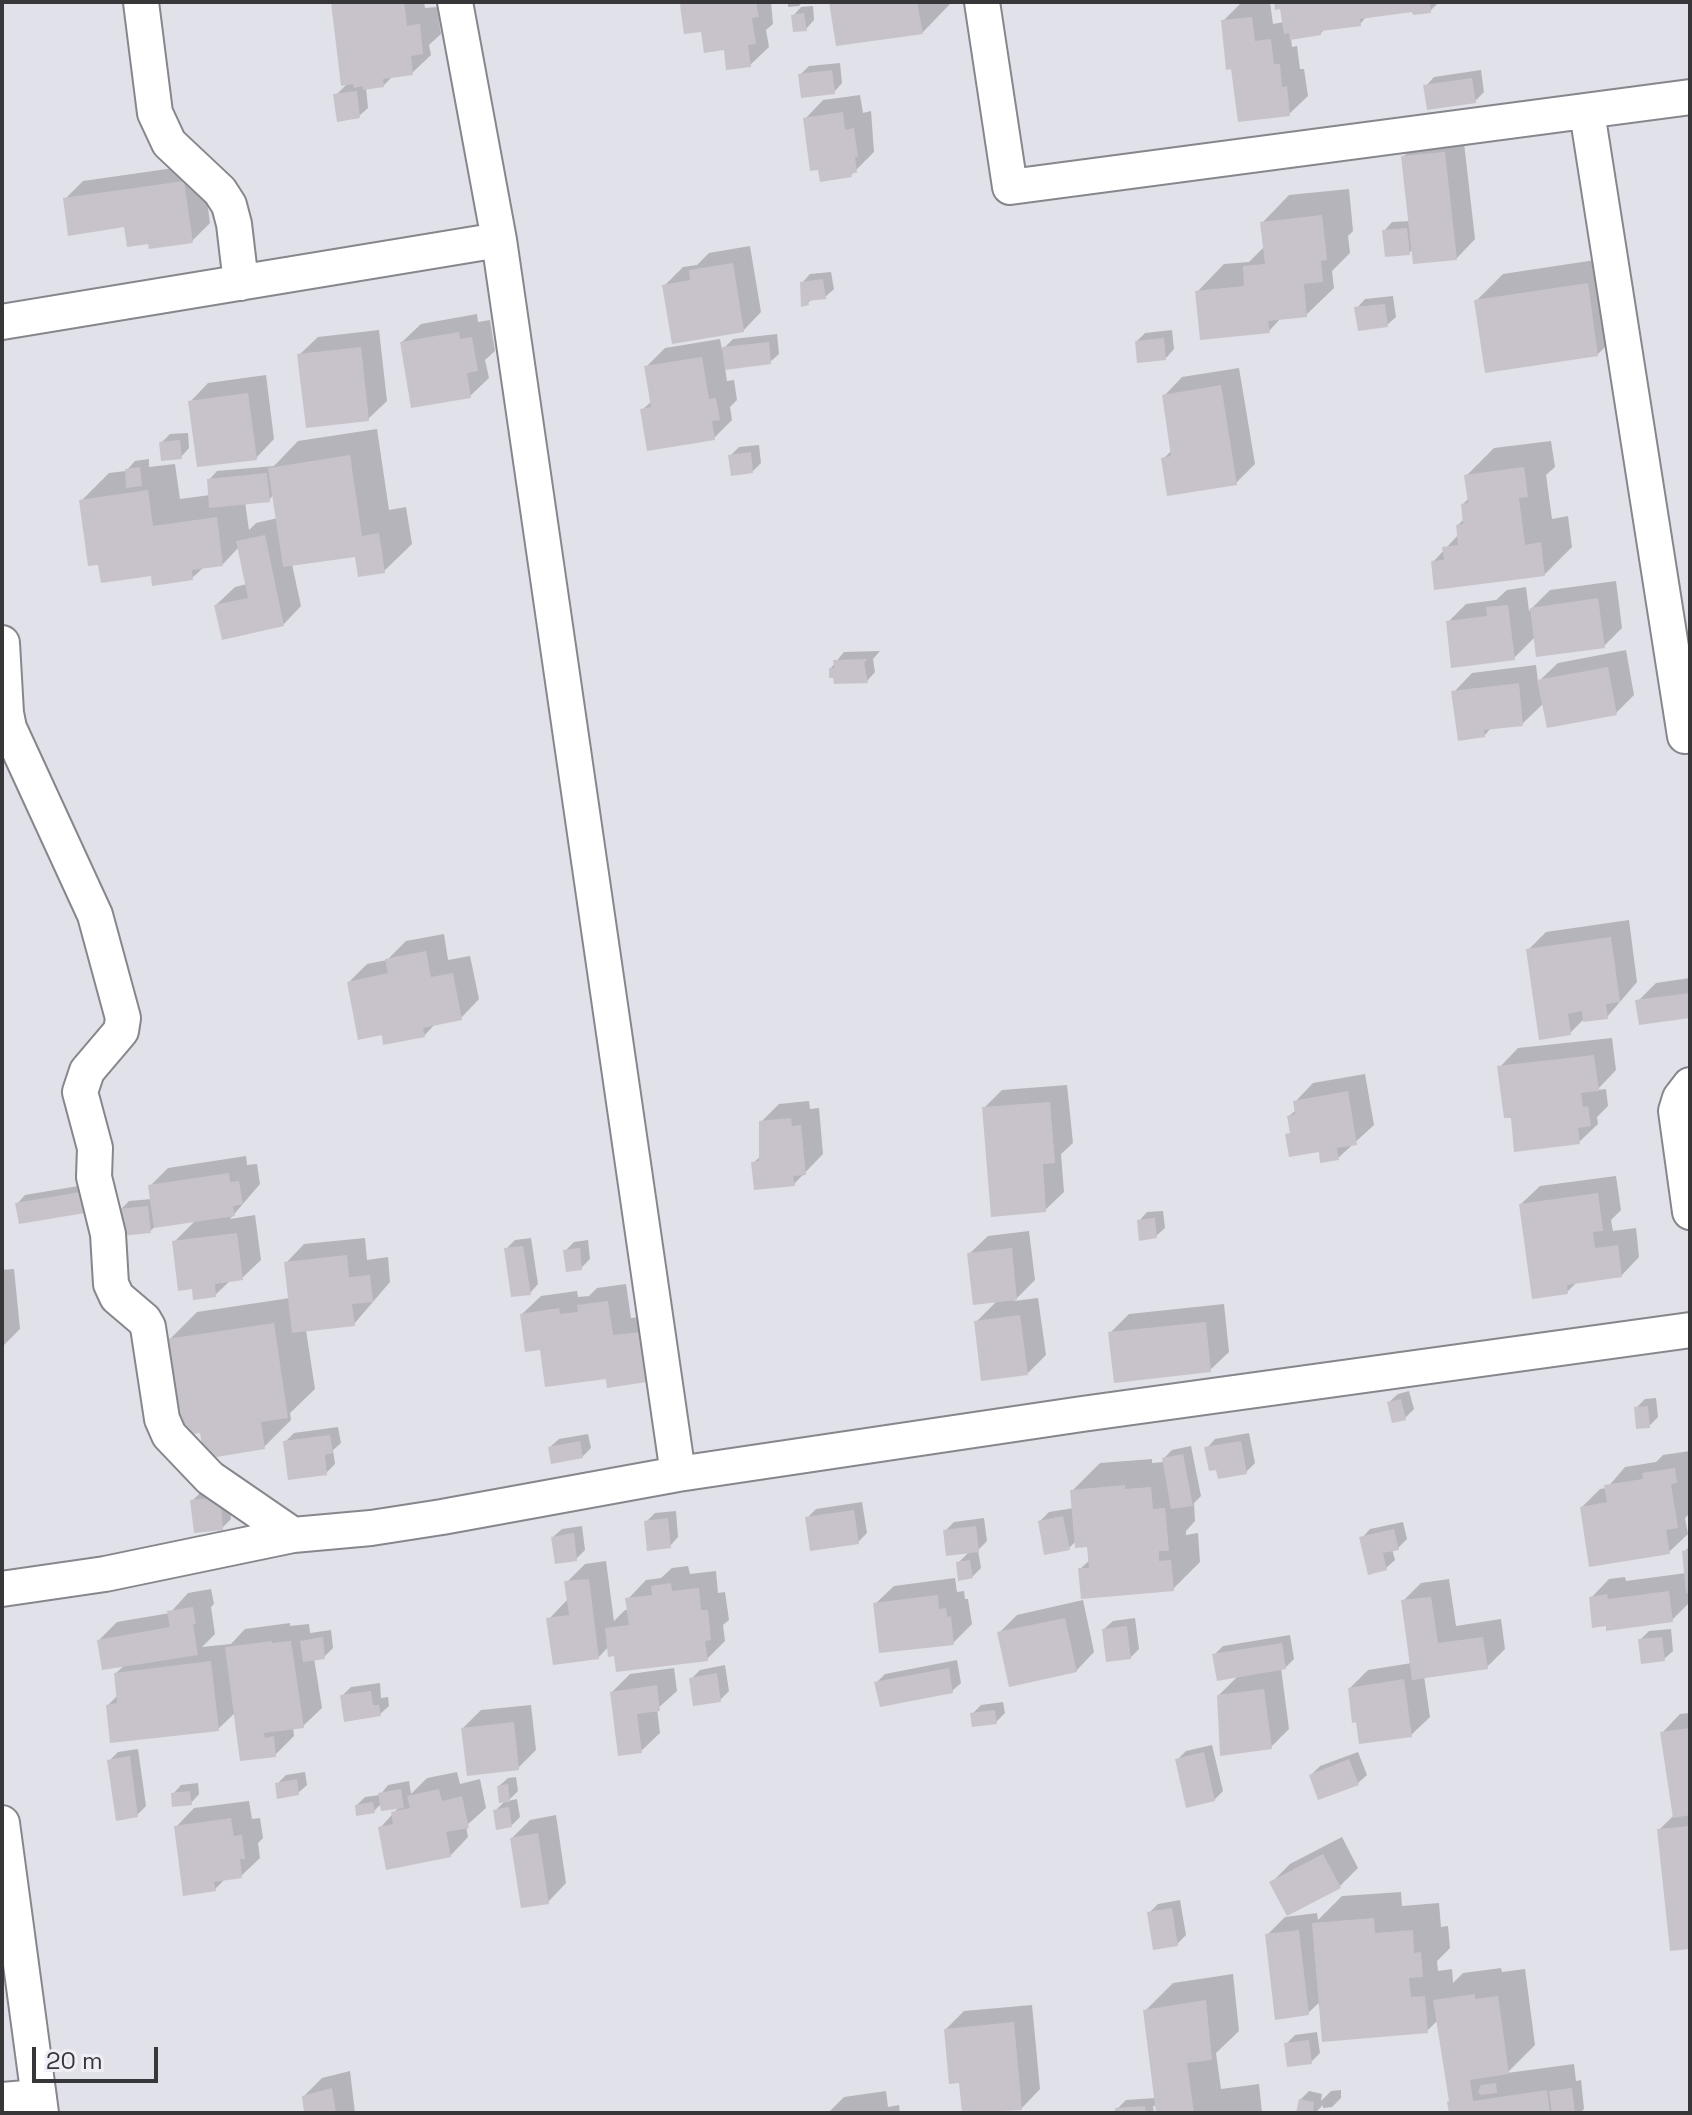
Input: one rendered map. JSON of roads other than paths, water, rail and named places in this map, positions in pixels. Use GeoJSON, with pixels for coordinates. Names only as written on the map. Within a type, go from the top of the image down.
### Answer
{"type":"FeatureCollection","features":[{"type":"Feature","properties":{"kind":"street"},"geometry":{"type":"LineString","coordinates":[[141,2],[155,113],[169,143],[220,191],[229,205],[241,283]]}},
{"type":"Feature","properties":{"kind":"street"},"geometry":{"type":"LineString","coordinates":[[455,2],[499,240],[678,1474]]}},
{"type":"Feature","properties":{"kind":"street"},"geometry":{"type":"LineString","coordinates":[[982,2],[1010,187],[1690,97]]}},
{"type":"Feature","properties":{"kind":"street"},"geometry":{"type":"LineString","coordinates":[[1587,112],[1685,736]]}},
{"type":"Feature","properties":{"kind":"street"},"geometry":{"type":"LineString","coordinates":[[2,322],[499,240]]}},
{"type":"Feature","properties":{"kind":"street"},"geometry":{"type":"LineString","coordinates":[[2,643],[9,728],[95,915],[123,1018],[121,1031],[95,1058],[82,1081],[80,1092],[94,1140],[94,1177],[98,1205],[108,1234],[111,1284],[117,1297],[148,1327],[162,1419],[169,1435],[210,1478],[293,1535]]}},
{"type":"Feature","properties":{"kind":"street"},"geometry":{"type":"LineString","coordinates":[[1690,1085],[1680,1098],[1676,1111],[1690,1212]]}},
{"type":"Feature","properties":{"kind":"street"},"geometry":{"type":"LineString","coordinates":[[2,1589],[105,1574],[293,1535],[371,1528],[442,1517],[678,1474],[1067,1416],[1690,1330]]}},
{"type":"Feature","properties":{"kind":"street"},"geometry":{"type":"LineString","coordinates":[[2,1823],[40,2105],[2,2100]]}}]}
